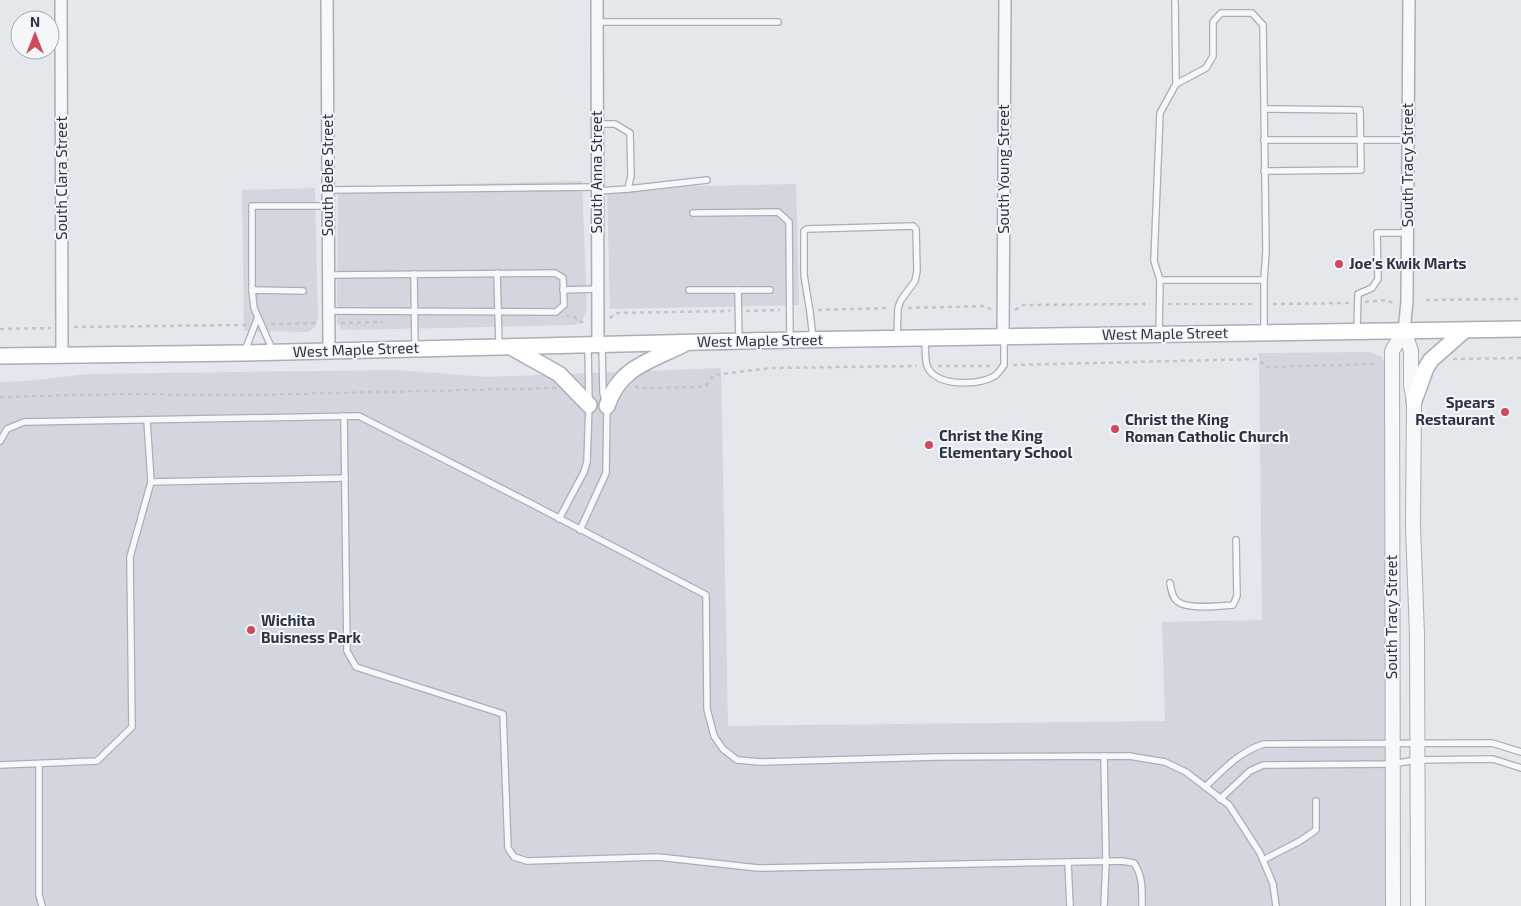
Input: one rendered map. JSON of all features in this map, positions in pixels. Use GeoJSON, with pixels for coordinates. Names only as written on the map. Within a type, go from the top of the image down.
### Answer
{"type":"FeatureCollection","features":[{"type":"Feature","properties":{"kind":"main road","name":"West Maple Street"},"geometry":{"type":"LineString","coordinates":[[0,356],[274,353],[897,338],[1521,329]]}},
{"type":"Feature","properties":{"kind":"main road"},"geometry":{"type":"LineString","coordinates":[[1414,402],[1426,368],[1431,360],[1465,330]]}},
{"type":"Feature","properties":{"kind":"main road"},"geometry":{"type":"LineString","coordinates":[[607,406],[611,393],[630,371],[689,342]]}},
{"type":"Feature","properties":{"kind":"main road"},"geometry":{"type":"LineString","coordinates":[[504,347],[559,374],[589,405]]}},
{"type":"Feature","properties":{"kind":"street","name":"South Clara Street"},"geometry":{"type":"LineString","coordinates":[[61,0],[62,356]]}},
{"type":"Feature","properties":{"kind":"street","name":"South Bebe Street"},"geometry":{"type":"LineString","coordinates":[[327,0],[329,351]]}},
{"type":"Feature","properties":{"kind":"street","name":"South Anna Street"},"geometry":{"type":"LineString","coordinates":[[596,0],[598,289],[596,344]]}},
{"type":"Feature","properties":{"kind":"street","name":"South Young Street"},"geometry":{"type":"LineString","coordinates":[[1004,337],[1005,0]]}},
{"type":"Feature","properties":{"kind":"street","name":"South Tracy Street"},"geometry":{"type":"LineString","coordinates":[[1392,906],[1392,351],[1404,331],[1407,302],[1408,0]]}},
{"type":"Feature","properties":{"kind":"street","name":"South Tracy Street"},"geometry":{"type":"LineString","coordinates":[[1404,331],[1411,351],[1411,385],[1414,402],[1413,527],[1417,635],[1418,906]]}},
{"type":"Feature","properties":{"kind":"lane"},"geometry":{"type":"LineString","coordinates":[[1159,334],[1160,280],[1154,261],[1160,113],[1176,84],[1175,2]]}},
{"type":"Feature","properties":{"kind":"lane"},"geometry":{"type":"LineString","coordinates":[[1176,84],[1206,68],[1213,56],[1213,22],[1221,13],[1252,13],[1263,25],[1264,332]]}},
{"type":"Feature","properties":{"kind":"lane"},"geometry":{"type":"LineString","coordinates":[[597,22],[778,22]]}},
{"type":"Feature","properties":{"kind":"lane"},"geometry":{"type":"LineString","coordinates":[[1264,109],[1360,110],[1361,140],[1361,170],[1264,171]]}},
{"type":"Feature","properties":{"kind":"lane"},"geometry":{"type":"LineString","coordinates":[[597,124],[615,124],[630,133],[631,176],[628,189]]}},
{"type":"Feature","properties":{"kind":"lane"},"geometry":{"type":"LineString","coordinates":[[1264,140],[1408,140]]}},
{"type":"Feature","properties":{"kind":"lane"},"geometry":{"type":"LineString","coordinates":[[328,190],[628,189],[707,180]]}},
{"type":"Feature","properties":{"kind":"lane"},"geometry":{"type":"LineString","coordinates":[[244,353],[258,324],[252,290],[252,206],[328,206]]}},
{"type":"Feature","properties":{"kind":"lane"},"geometry":{"type":"LineString","coordinates":[[693,214],[778,212],[789,222],[790,340]]}},
{"type":"Feature","properties":{"kind":"lane"},"geometry":{"type":"LineString","coordinates":[[813,340],[803,262],[804,232],[807,229],[913,226],[916,229],[917,271],[915,281],[901,300],[898,308],[897,338]]}},
{"type":"Feature","properties":{"kind":"lane"},"geometry":{"type":"LineString","coordinates":[[1357,331],[1358,294],[1372,288],[1378,279],[1377,233],[1407,233]]}},
{"type":"Feature","properties":{"kind":"lane"},"geometry":{"type":"LineString","coordinates":[[497,273],[498,312],[504,347]]}},
{"type":"Feature","properties":{"kind":"lane"},"geometry":{"type":"LineString","coordinates":[[328,275],[555,273],[563,278],[564,305],[556,312],[414,312],[329,317]]}},
{"type":"Feature","properties":{"kind":"lane"},"geometry":{"type":"LineString","coordinates":[[414,274],[414,349]]}},
{"type":"Feature","properties":{"kind":"lane"},"geometry":{"type":"LineString","coordinates":[[1160,280],[1264,280]]}},
{"type":"Feature","properties":{"kind":"lane"},"geometry":{"type":"LineString","coordinates":[[563,290],[598,289]]}},
{"type":"Feature","properties":{"kind":"lane"},"geometry":{"type":"LineString","coordinates":[[252,290],[303,291]]}},
{"type":"Feature","properties":{"kind":"lane"},"geometry":{"type":"LineString","coordinates":[[689,290],[770,290]]}},
{"type":"Feature","properties":{"kind":"lane"},"geometry":{"type":"LineString","coordinates":[[738,290],[739,341]]}},
{"type":"Feature","properties":{"kind":"lane"},"geometry":{"type":"LineString","coordinates":[[258,324],[274,353]]}},
{"type":"Feature","properties":{"kind":"lane"},"geometry":{"type":"LineString","coordinates":[[925,338],[927,366],[940,380],[950,382],[980,381],[997,374],[1004,366],[1004,337]]}},
{"type":"Feature","properties":{"kind":"lane"},"geometry":{"type":"LineString","coordinates":[[559,519],[586,467],[589,405],[596,344]]}},
{"type":"Feature","properties":{"kind":"lane"},"geometry":{"type":"LineString","coordinates":[[580,530],[606,473],[607,406],[603,393],[596,344]]}},
{"type":"Feature","properties":{"kind":"lane"},"geometry":{"type":"LineString","coordinates":[[344,416],[347,652],[356,666],[503,714],[508,848],[514,856],[527,861],[658,857],[758,868],[1122,861],[1134,863],[1139,871],[1142,883],[1142,906]]}},
{"type":"Feature","properties":{"kind":"lane"},"geometry":{"type":"LineString","coordinates":[[0,441],[7,429],[24,422],[359,416],[706,596],[707,710],[714,736],[723,749],[737,760],[761,762],[935,757],[1129,756],[1165,762],[1186,772],[1229,805],[1263,860],[1273,884],[1276,906]]}},
{"type":"Feature","properties":{"kind":"lane"},"geometry":{"type":"LineString","coordinates":[[0,765],[97,761],[132,727],[130,558],[151,482],[147,420]]}},
{"type":"Feature","properties":{"kind":"lane"},"geometry":{"type":"LineString","coordinates":[[151,482],[345,478]]}},
{"type":"Feature","properties":{"kind":"lane"},"geometry":{"type":"LineString","coordinates":[[1170,583],[1171,592],[1177,602],[1188,606],[1233,606],[1237,596],[1236,540]]}},
{"type":"Feature","properties":{"kind":"lane"},"geometry":{"type":"LineString","coordinates":[[1205,787],[1244,752],[1264,744],[1492,743],[1521,752]]}},
{"type":"Feature","properties":{"kind":"lane"},"geometry":{"type":"LineString","coordinates":[[1104,756],[1106,861],[1104,906]]}},
{"type":"Feature","properties":{"kind":"lane"},"geometry":{"type":"LineString","coordinates":[[1220,799],[1250,771],[1263,766],[1392,764],[1416,760],[1493,760],[1521,768]]}},
{"type":"Feature","properties":{"kind":"lane"},"geometry":{"type":"LineString","coordinates":[[38,764],[39,895],[42,906]]}},
{"type":"Feature","properties":{"kind":"lane"},"geometry":{"type":"LineString","coordinates":[[1263,860],[1300,841],[1316,830],[1316,800]]}},
{"type":"Feature","properties":{"kind":"lane"},"geometry":{"type":"LineString","coordinates":[[1068,862],[1070,906]]}},
{"type":"Feature","properties":{"kind":"path"},"geometry":{"type":"LineString","coordinates":[[1426,300],[1521,299]]}},
{"type":"Feature","properties":{"kind":"path"},"geometry":{"type":"LineString","coordinates":[[810,310],[985,306],[992,310],[1016,310],[1023,305],[1331,304],[1385,300],[1394,303]]}},
{"type":"Feature","properties":{"kind":"path"},"geometry":{"type":"LineString","coordinates":[[564,316],[574,316],[580,322],[598,322],[606,321],[616,314],[790,310]]}},
{"type":"Feature","properties":{"kind":"path"},"geometry":{"type":"LineString","coordinates":[[0,329],[258,324],[329,317],[386,322]]}},
{"type":"Feature","properties":{"kind":"path"},"geometry":{"type":"LineString","coordinates":[[1452,359],[1521,358]]}},
{"type":"Feature","properties":{"kind":"path"},"geometry":{"type":"LineString","coordinates":[[624,376],[639,388],[705,387],[713,375],[771,368],[1004,366],[1257,359],[1268,367],[1374,364]]}},
{"type":"Feature","properties":{"kind":"path"},"geometry":{"type":"LineString","coordinates":[[0,397],[554,390],[567,381]]}},
{"type":"Feature","properties":{"kind":"shaded area"},"geometry":{"type":"Polygon","coordinates":[[[582,181],[587,309],[583,319],[575,325],[351,330],[342,329],[337,323],[338,187],[582,181]]]}},
{"type":"Feature","properties":{"kind":"shaded area"},"geometry":{"type":"Polygon","coordinates":[[[796,184],[799,305],[610,309],[607,188],[796,184]]]}},
{"type":"Feature","properties":{"kind":"shaded area"},"geometry":{"type":"Polygon","coordinates":[[[315,188],[318,319],[315,327],[309,332],[244,331],[242,190],[315,188]]]}},
{"type":"Feature","properties":{"kind":"shaded area"},"geometry":{"type":"Polygon","coordinates":[[[1369,352],[1382,357],[1389,367],[1385,718],[1386,906],[0,906],[0,382],[28,381],[89,374],[398,370],[487,377],[721,368],[728,726],[1165,721],[1162,622],[1262,620],[1259,353],[1369,352]]]}},
{"type":"Feature","properties":{"kind":"place","name":"Joe's Kwik Marts"},"geometry":{"type":"Point","coordinates":[1339,264]}},
{"type":"Feature","properties":{"kind":"place","name":"Spears Restaurant"},"geometry":{"type":"Point","coordinates":[1505,412]}},
{"type":"Feature","properties":{"kind":"place","name":"Christ the King Roman Catholic Church"},"geometry":{"type":"Point","coordinates":[1115,429]}},
{"type":"Feature","properties":{"kind":"place","name":"Christ the King Elementary School"},"geometry":{"type":"Point","coordinates":[929,445]}},
{"type":"Feature","properties":{"kind":"place","name":"Wichita Buisness Park"},"geometry":{"type":"Point","coordinates":[251,630]}}]}
